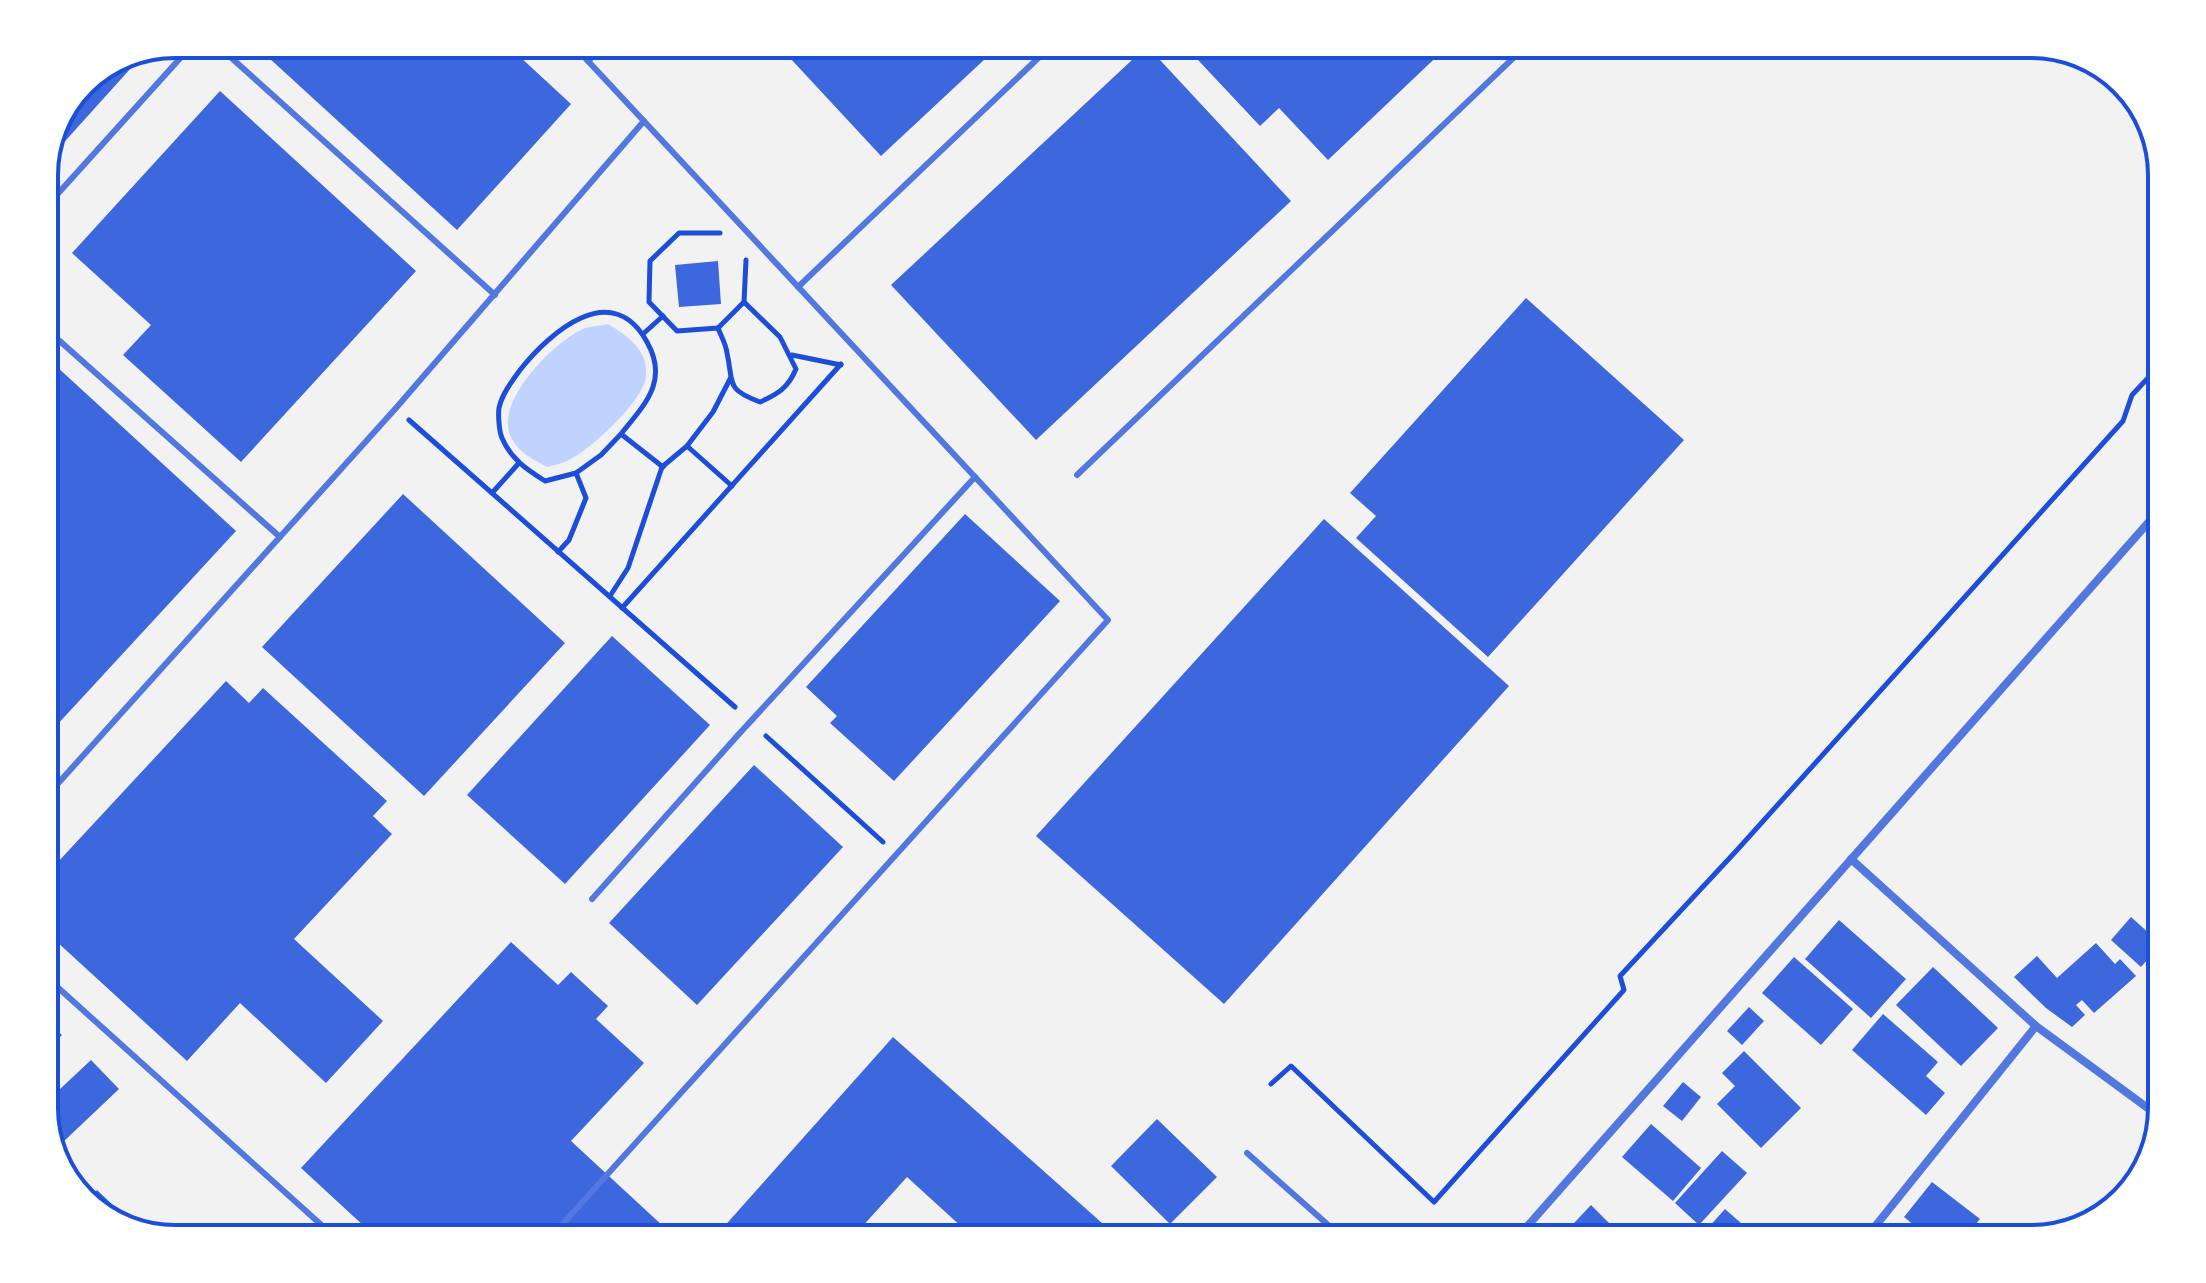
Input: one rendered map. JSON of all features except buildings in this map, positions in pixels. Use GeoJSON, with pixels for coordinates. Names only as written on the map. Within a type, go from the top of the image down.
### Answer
{"type":"FeatureCollection","features":[{"type":"Feature","properties":{"kind":"street"},"geometry":{"type":"LineString","coordinates":[[1528,1225],[2148,522]]}},
{"type":"Feature","properties":{"kind":"street"},"geometry":{"type":"LineString","coordinates":[[1851,859],[2036,1026],[2148,1108]]}},
{"type":"Feature","properties":{"kind":"street"},"geometry":{"type":"LineString","coordinates":[[1876,1225],[2036,1026]]}},
{"type":"Feature","properties":{"kind":"lane"},"geometry":{"type":"LineString","coordinates":[[58,193],[180,58]]}},
{"type":"Feature","properties":{"kind":"lane"},"geometry":{"type":"LineString","coordinates":[[232,58],[495,295]]}},
{"type":"Feature","properties":{"kind":"lane"},"geometry":{"type":"LineString","coordinates":[[562,1225],[1108,620],[585,58]]}},
{"type":"Feature","properties":{"kind":"lane"},"geometry":{"type":"LineString","coordinates":[[588,61],[591,58]]}},
{"type":"Feature","properties":{"kind":"lane"},"geometry":{"type":"LineString","coordinates":[[798,287],[1038,58]]}},
{"type":"Feature","properties":{"kind":"lane"},"geometry":{"type":"LineString","coordinates":[[1077,475],[1513,58]]}},
{"type":"Feature","properties":{"kind":"lane"},"geometry":{"type":"LineString","coordinates":[[58,783],[396,408],[644,121]]}},
{"type":"Feature","properties":{"kind":"lane"},"geometry":{"type":"LineString","coordinates":[[58,339],[280,537]]}},
{"type":"Feature","properties":{"kind":"lane"},"geometry":{"type":"LineString","coordinates":[[592,899],[975,477]]}},
{"type":"Feature","properties":{"kind":"lane"},"geometry":{"type":"LineString","coordinates":[[58,988],[321,1225]]}},
{"type":"Feature","properties":{"kind":"lane"},"geometry":{"type":"LineString","coordinates":[[1247,1153],[1328,1225]]}},
{"type":"Feature","properties":{"kind":"path"},"geometry":{"type":"LineString","coordinates":[[726,239],[719,232],[679,233],[650,261],[649,302],[677,331],[718,328],[744,302],[746,259],[740,253]]}},
{"type":"Feature","properties":{"kind":"path"},"geometry":{"type":"LineString","coordinates":[[718,328],[727,351],[730,379],[742,395],[760,402],[778,395],[790,384],[796,369],[791,355],[780,337],[744,302]]}},
{"type":"Feature","properties":{"kind":"path"},"geometry":{"type":"LineString","coordinates":[[610,312],[628,320],[643,334],[653,353],[657,382],[621,434],[601,455],[576,473],[545,481],[518,464],[501,437],[499,408],[509,385],[552,335],[581,317],[610,312]]}},
{"type":"Feature","properties":{"kind":"path"},"geometry":{"type":"LineString","coordinates":[[643,334],[663,316]]}},
{"type":"Feature","properties":{"kind":"path"},"geometry":{"type":"LineString","coordinates":[[622,608],[856,348]]}},
{"type":"Feature","properties":{"kind":"path"},"geometry":{"type":"LineString","coordinates":[[791,355],[841,365]]}},
{"type":"Feature","properties":{"kind":"path"},"geometry":{"type":"LineString","coordinates":[[1271,1084],[1291,1066],[1434,1202],[1624,990],[1620,976],[2123,421],[2132,395],[2148,378]]}},
{"type":"Feature","properties":{"kind":"path"},"geometry":{"type":"LineString","coordinates":[[610,596],[628,568],[663,467],[687,446],[713,412],[730,379]]}},
{"type":"Feature","properties":{"kind":"path"},"geometry":{"type":"LineString","coordinates":[[396,408],[895,853]]}},
{"type":"Feature","properties":{"kind":"path"},"geometry":{"type":"LineString","coordinates":[[621,434],[663,467]]}},
{"type":"Feature","properties":{"kind":"path"},"geometry":{"type":"LineString","coordinates":[[687,446],[732,486]]}},
{"type":"Feature","properties":{"kind":"path"},"geometry":{"type":"LineString","coordinates":[[492,493],[518,464]]}},
{"type":"Feature","properties":{"kind":"path"},"geometry":{"type":"LineString","coordinates":[[558,552],[569,540],[586,498],[576,473]]}},
{"type":"Feature","properties":{"kind":"water"},"geometry":{"type":"Polygon","coordinates":[[[608,324],[630,339],[641,352],[646,368],[643,387],[626,411],[591,445],[568,460],[547,467],[526,454],[513,441],[508,421],[511,406],[530,374],[557,346],[583,329],[608,324]]]}}]}
